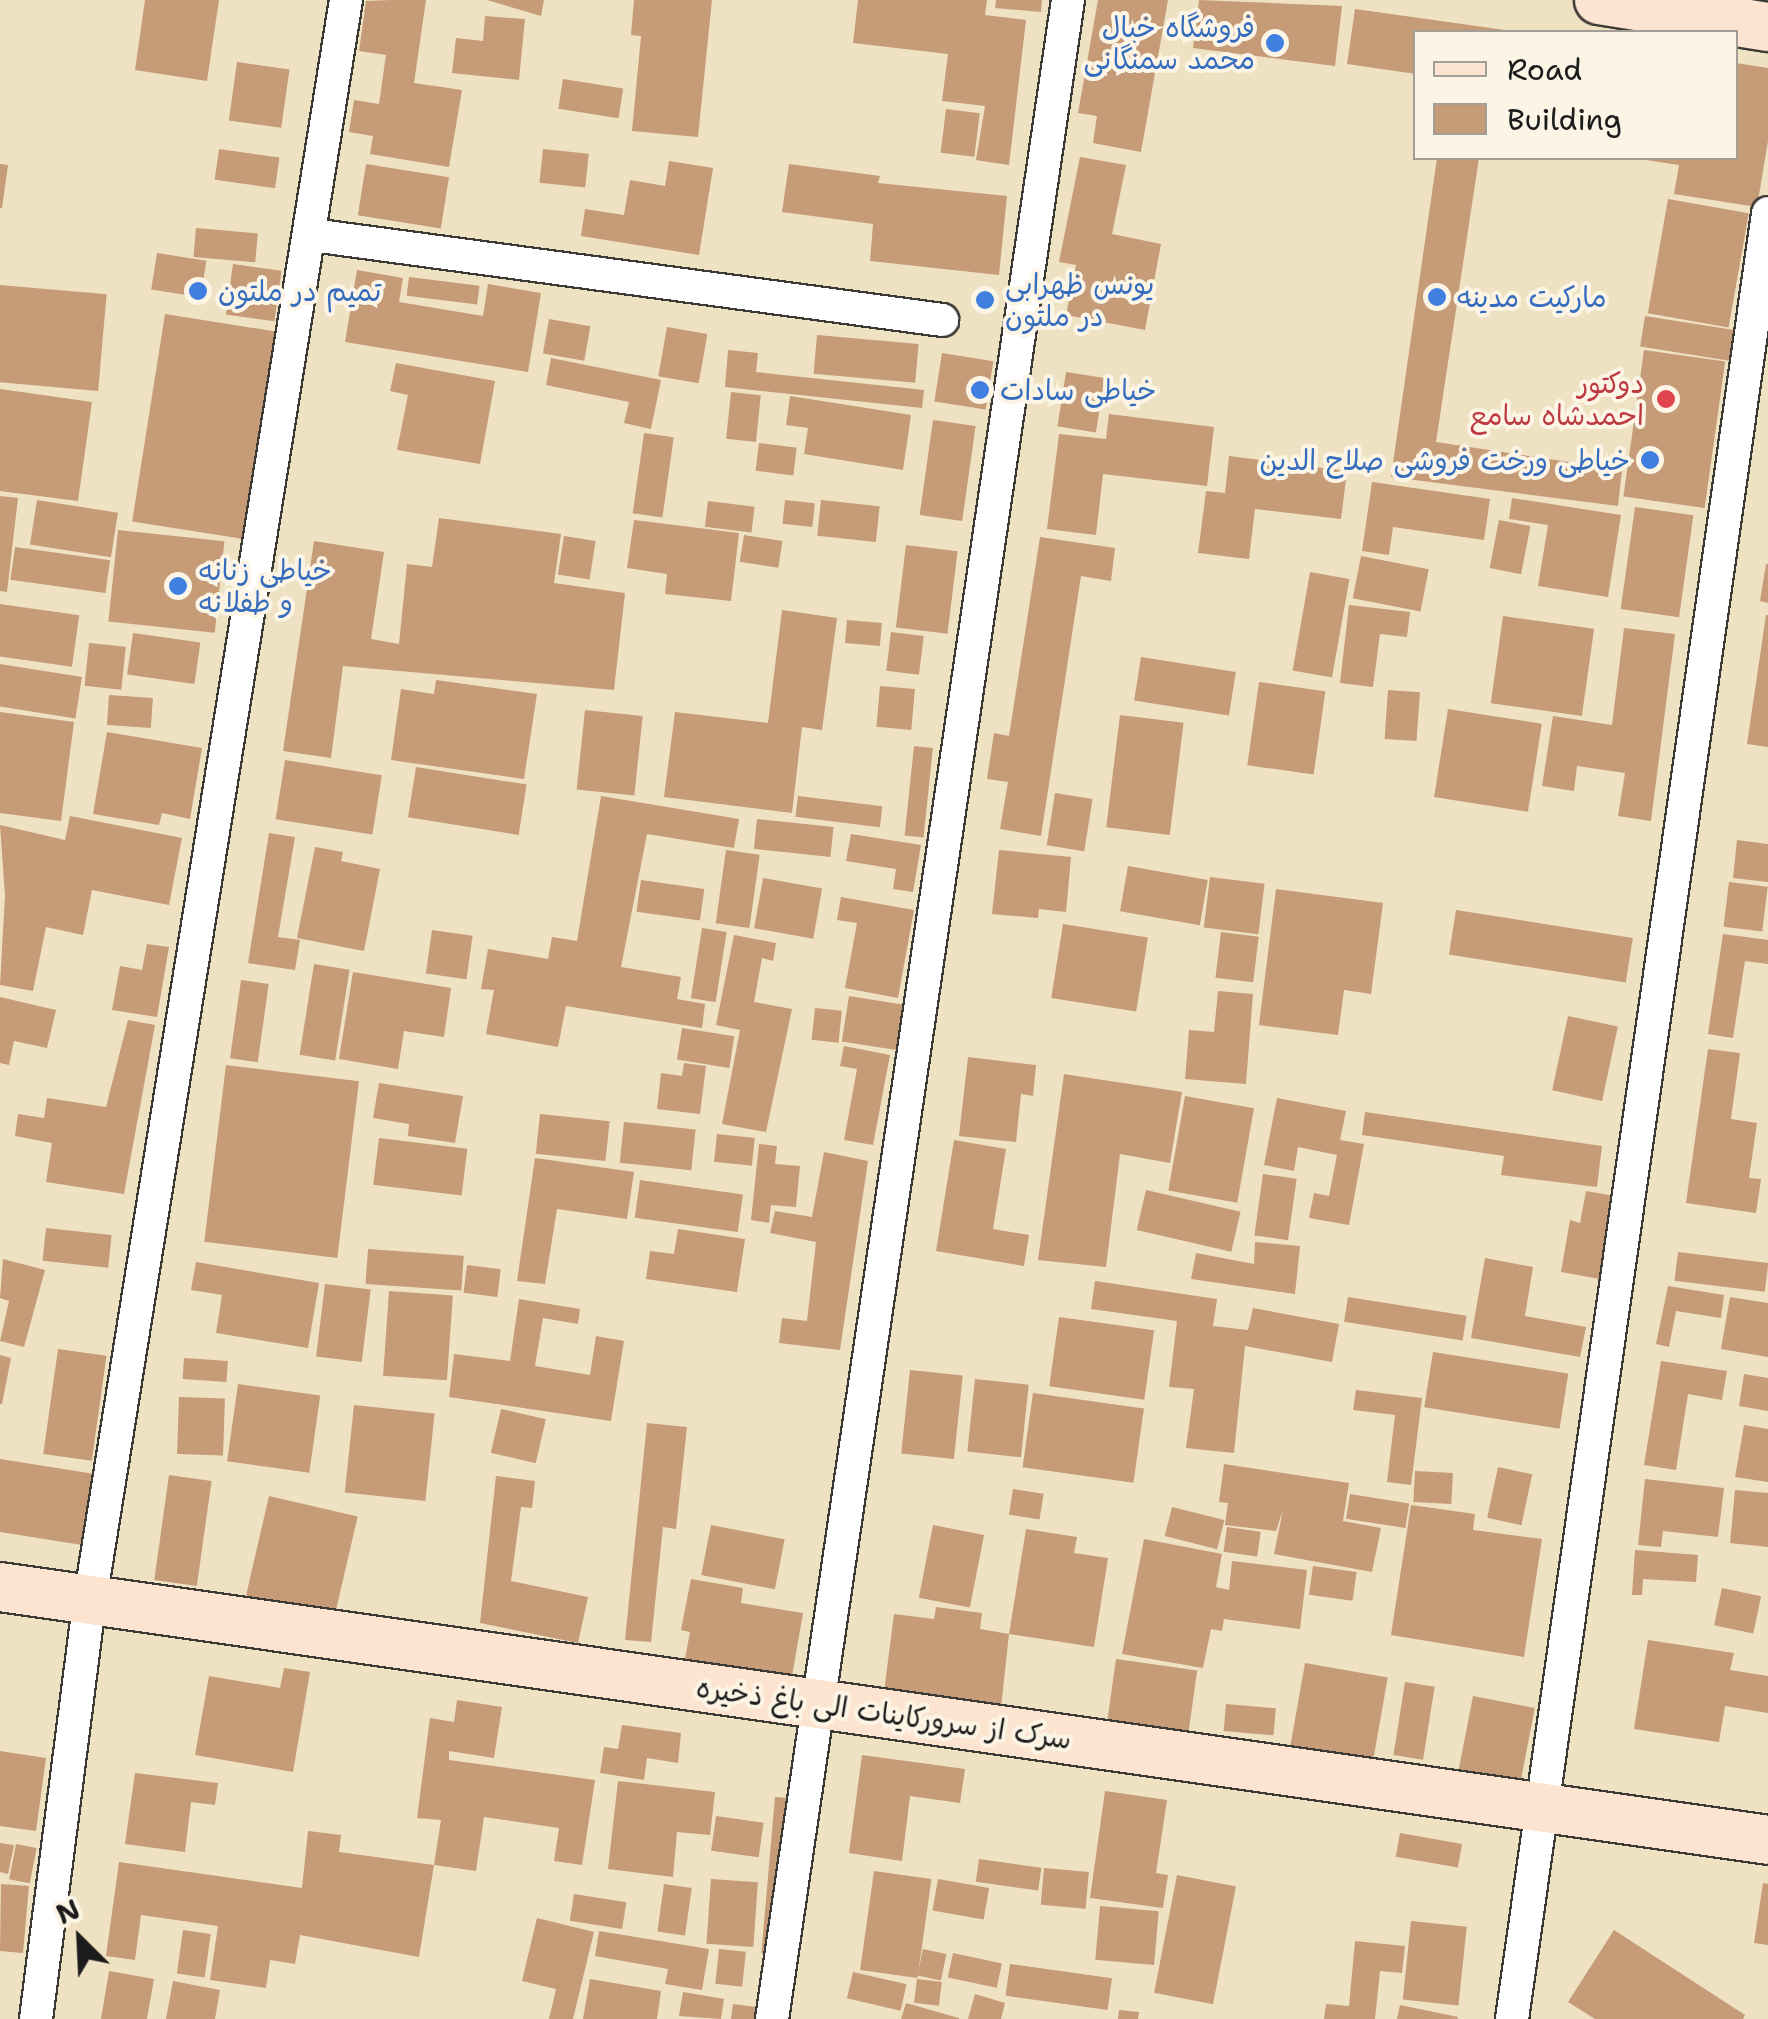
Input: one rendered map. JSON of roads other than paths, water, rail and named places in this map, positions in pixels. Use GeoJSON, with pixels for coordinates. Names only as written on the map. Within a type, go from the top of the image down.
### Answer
{"type":"FeatureCollection","features":[{"type":"Feature","properties":{"kind":"street"},"geometry":{"type":"LineString","coordinates":[[36,2019],[90,1600],[312,235],[346,0]]}},
{"type":"Feature","properties":{"kind":"street"},"geometry":{"type":"LineString","coordinates":[[772,2019],[822,1704],[1068,0]]}},
{"type":"Feature","properties":{"kind":"street"},"geometry":{"type":"LineString","coordinates":[[1599,0],[1768,27]]}},
{"type":"Feature","properties":{"kind":"street"},"geometry":{"type":"LineString","coordinates":[[1512,2019],[1538,1807],[1768,212]]}},
{"type":"Feature","properties":{"kind":"street"},"geometry":{"type":"LineString","coordinates":[[312,235],[942,320]]}},
{"type":"Feature","properties":{"kind":"street","name":"سرک از سرورکاینات الی باغ ذخیره"},"geometry":{"type":"LineString","coordinates":[[0,1587],[1768,1840]]}},
{"type":"Feature","properties":{"kind":"place","name":"فروشگاه خیال محمد سمنگانی"},"geometry":{"type":"Point","coordinates":[1275,43]}},
{"type":"Feature","properties":{"kind":"place","name":"تمیم در ملتون"},"geometry":{"type":"Point","coordinates":[198,291]}},
{"type":"Feature","properties":{"kind":"place","name":"مارکیت مدینه"},"geometry":{"type":"Point","coordinates":[1437,297]}},
{"type":"Feature","properties":{"kind":"place","name":"یونس ظهرابی در ملتون"},"geometry":{"type":"Point","coordinates":[985,300]}},
{"type":"Feature","properties":{"kind":"place","name":"خیاطی سادات"},"geometry":{"type":"Point","coordinates":[980,390]}},
{"type":"Feature","properties":{"kind":"place","name":"دوکتور احمدشاه سامع"},"geometry":{"type":"Point","coordinates":[1666,399]}},
{"type":"Feature","properties":{"kind":"place","name":"خیاطی ورخت فروشی صلاح الدین"},"geometry":{"type":"Point","coordinates":[1650,460]}},
{"type":"Feature","properties":{"kind":"place","name":"خیاطی زنانه و طفلانه"},"geometry":{"type":"Point","coordinates":[178,586]}}]}
